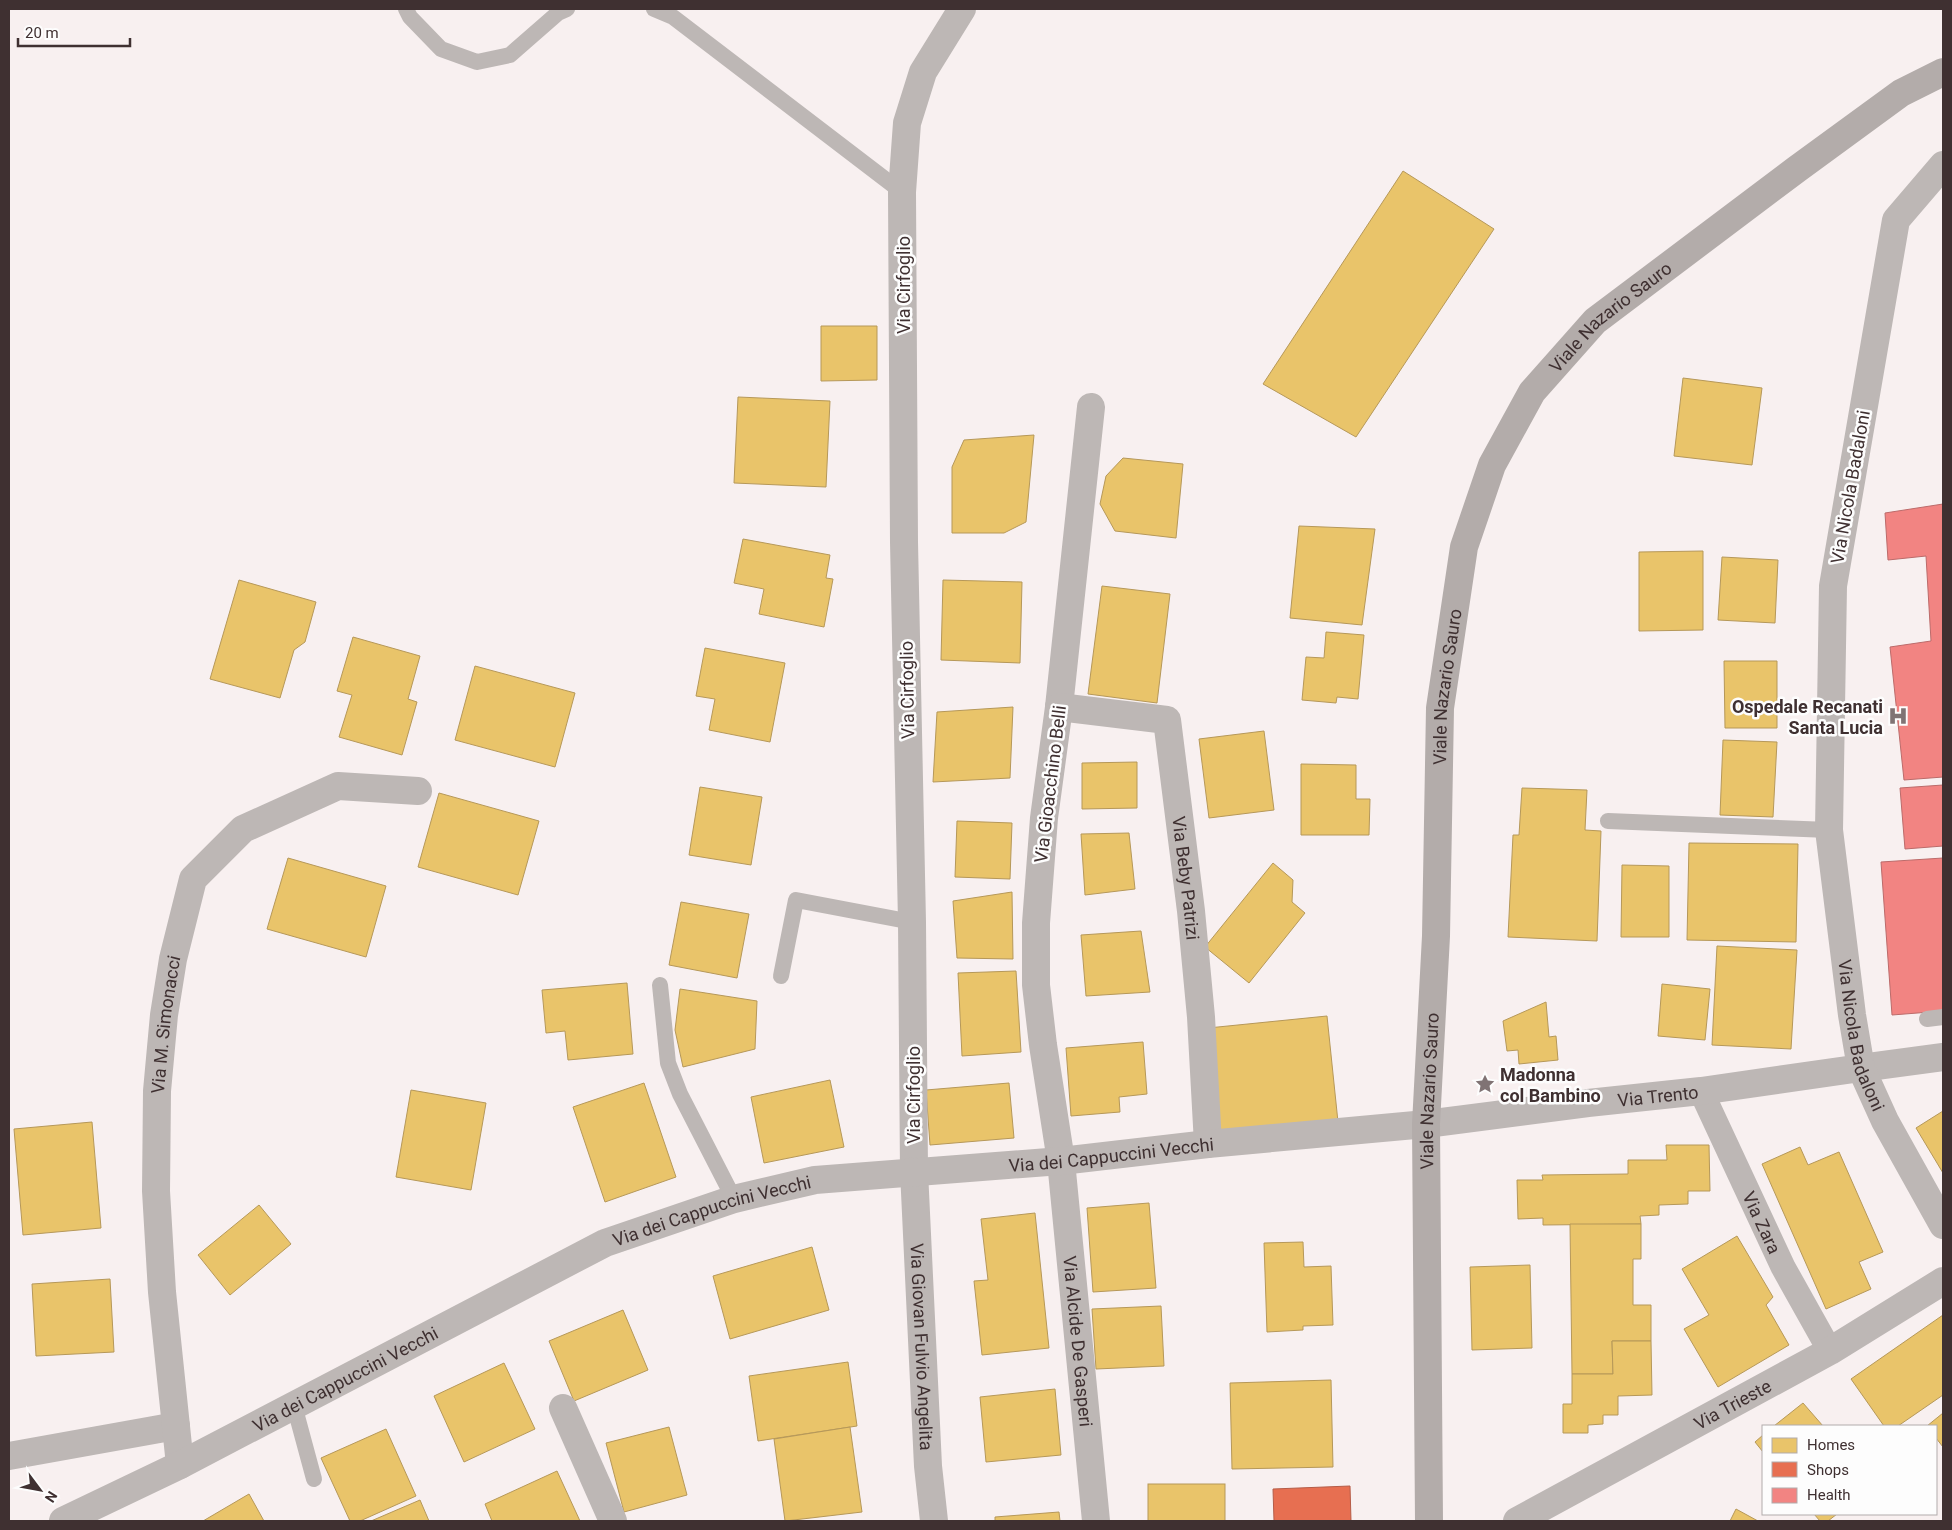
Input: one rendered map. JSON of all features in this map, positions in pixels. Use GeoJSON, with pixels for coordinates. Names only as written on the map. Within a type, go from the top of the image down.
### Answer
{"type":"FeatureCollection","features":[{"type":"Feature","properties":{"kind":"main road","name":"Viale Nazario Sauro"},"geometry":{"type":"LineString","coordinates":[[1429,1521],[1426,1124],[1436,936],[1440,708],[1464,547],[1492,465],[1532,392],[1595,321],[1901,93],[1943,72]]}},
{"type":"Feature","properties":{"kind":"street","name":"Via Cirfoglio"},"geometry":{"type":"LineString","coordinates":[[914,1171],[912,922],[904,542],[902,200],[907,123],[923,72],[962,9]]}},
{"type":"Feature","properties":{"kind":"street","name":"Via Nicola Badaloni"},"geometry":{"type":"LineString","coordinates":[[1943,165],[1896,220],[1834,586],[1829,830],[1852,1014],[1861,1068],[1884,1121],[1943,1224]]}},
{"type":"Feature","properties":{"kind":"street","name":"Via Gioacchino Belli"},"geometry":{"type":"LineString","coordinates":[[1061,1161],[1036,985],[1036,941],[1044,818],[1059,707],[1091,407]]}},
{"type":"Feature","properties":{"kind":"street","name":"Via Beby Patrizi"},"geometry":{"type":"LineString","coordinates":[[1059,707],[1166,720],[1191,911],[1200,1007],[1208,1144]]}},
{"type":"Feature","properties":{"kind":"street","name":"Via M. Simonacci"},"geometry":{"type":"LineString","coordinates":[[180,1465],[162,1292],[156,1191],[157,1091],[164,1015],[173,959],[193,879],[243,829],[338,786],[418,791]]}},
{"type":"Feature","properties":{"kind":"street","name":"Via Trento"},"geometry":{"type":"LineString","coordinates":[[1426,1124],[1588,1103],[1701,1091],[1943,1057]]}},
{"type":"Feature","properties":{"kind":"street","name":"Via Zara"},"geometry":{"type":"LineString","coordinates":[[1701,1091],[1783,1267],[1830,1351]]}},
{"type":"Feature","properties":{"kind":"street","name":"Via dei Cappuccini Vecchi"},"geometry":{"type":"LineString","coordinates":[[62,1521],[180,1465],[605,1243],[734,1199],[816,1180],[1061,1161],[1208,1144],[1426,1124]]}},
{"type":"Feature","properties":{"kind":"street","name":"Via Alcide De Gasperi"},"geometry":{"type":"LineString","coordinates":[[1061,1161],[1096,1521]]}},
{"type":"Feature","properties":{"kind":"street","name":"Via Giovan Fulvio Angelita"},"geometry":{"type":"LineString","coordinates":[[914,1171],[928,1466],[934,1521]]}},
{"type":"Feature","properties":{"kind":"street","name":"Via Trieste"},"geometry":{"type":"LineString","coordinates":[[1517,1521],[1830,1351],[1943,1281]]}},
{"type":"Feature","properties":{"kind":"street"},"geometry":{"type":"LineString","coordinates":[[563,1408],[613,1521]]}},
{"type":"Feature","properties":{"kind":"street"},"geometry":{"type":"LineString","coordinates":[[9,1456],[176,1426]]}},
{"type":"Feature","properties":{"kind":"lane"},"geometry":{"type":"LineString","coordinates":[[406,9],[410,17],[441,49],[477,62],[510,55],[558,13],[567,9]]}},
{"type":"Feature","properties":{"kind":"lane"},"geometry":{"type":"LineString","coordinates":[[654,9],[673,17],[902,200]]}},
{"type":"Feature","properties":{"kind":"lane"},"geometry":{"type":"LineString","coordinates":[[1608,821],[1829,830]]}},
{"type":"Feature","properties":{"kind":"lane"},"geometry":{"type":"LineString","coordinates":[[781,976],[796,900],[912,922]]}},
{"type":"Feature","properties":{"kind":"lane"},"geometry":{"type":"LineString","coordinates":[[660,985],[668,1062],[680,1094],[734,1199]]}},
{"type":"Feature","properties":{"kind":"lane"},"geometry":{"type":"LineString","coordinates":[[1927,1019],[1943,1018]]}},
{"type":"Feature","properties":{"kind":"lane"},"geometry":{"type":"LineString","coordinates":[[294,1405],[314,1479]]}},
{"type":"Feature","properties":{"kind":"building: Homes"},"geometry":{"type":"Polygon","coordinates":[[[1403,171],[1494,229],[1356,437],[1263,384],[1403,171]]]}},
{"type":"Feature","properties":{"kind":"building: Homes"},"geometry":{"type":"Polygon","coordinates":[[[821,326],[877,326],[877,380],[821,381],[821,326]]]}},
{"type":"Feature","properties":{"kind":"building: Homes"},"geometry":{"type":"Polygon","coordinates":[[[1683,378],[1762,388],[1752,465],[1674,456],[1683,378]]]}},
{"type":"Feature","properties":{"kind":"building: Homes"},"geometry":{"type":"Polygon","coordinates":[[[738,397],[830,401],[826,487],[734,483],[738,397]]]}},
{"type":"Feature","properties":{"kind":"building: Homes"},"geometry":{"type":"Polygon","coordinates":[[[1034,435],[1026,522],[1004,533],[952,533],[952,467],[964,440],[1034,435]]]}},
{"type":"Feature","properties":{"kind":"building: Homes"},"geometry":{"type":"Polygon","coordinates":[[[1123,458],[1183,464],[1176,538],[1115,531],[1100,504],[1106,476],[1123,458]]]}},
{"type":"Feature","properties":{"kind":"building: Homes"},"geometry":{"type":"Polygon","coordinates":[[[1299,526],[1375,529],[1362,625],[1290,618],[1299,526]]]}},
{"type":"Feature","properties":{"kind":"building: Homes"},"geometry":{"type":"Polygon","coordinates":[[[743,539],[830,555],[826,578],[833,579],[824,627],[759,614],[764,589],[734,583],[743,539]]]}},
{"type":"Feature","properties":{"kind":"building: Homes"},"geometry":{"type":"Polygon","coordinates":[[[1703,551],[1703,630],[1639,631],[1639,552],[1703,551]]]}},
{"type":"Feature","properties":{"kind":"building: Homes"},"geometry":{"type":"Polygon","coordinates":[[[1722,557],[1778,560],[1775,623],[1718,620],[1722,557]]]}},
{"type":"Feature","properties":{"kind":"building: Homes"},"geometry":{"type":"Polygon","coordinates":[[[239,580],[316,602],[305,642],[294,650],[280,698],[210,679],[239,580]]]}},
{"type":"Feature","properties":{"kind":"building: Homes"},"geometry":{"type":"Polygon","coordinates":[[[943,580],[1022,582],[1020,663],[941,660],[943,580]]]}},
{"type":"Feature","properties":{"kind":"building: Homes"},"geometry":{"type":"Polygon","coordinates":[[[1102,586],[1170,594],[1157,703],[1088,694],[1102,586]]]}},
{"type":"Feature","properties":{"kind":"building: Homes"},"geometry":{"type":"Polygon","coordinates":[[[1326,632],[1364,635],[1358,699],[1337,697],[1336,703],[1302,700],[1306,657],[1324,658],[1326,632]]]}},
{"type":"Feature","properties":{"kind":"building: Homes"},"geometry":{"type":"Polygon","coordinates":[[[353,637],[420,656],[408,699],[417,702],[402,755],[339,737],[352,695],[337,691],[353,637]]]}},
{"type":"Feature","properties":{"kind":"building: Homes"},"geometry":{"type":"Polygon","coordinates":[[[705,648],[785,663],[770,742],[709,730],[715,699],[696,696],[705,648]]]}},
{"type":"Feature","properties":{"kind":"building: Homes"},"geometry":{"type":"Polygon","coordinates":[[[1724,661],[1777,661],[1777,728],[1725,728],[1724,661]]]}},
{"type":"Feature","properties":{"kind":"building: Homes"},"geometry":{"type":"Polygon","coordinates":[[[475,666],[575,693],[555,767],[455,740],[475,666]]]}},
{"type":"Feature","properties":{"kind":"building: Homes"},"geometry":{"type":"Polygon","coordinates":[[[1013,707],[1010,778],[933,782],[937,712],[1013,707]]]}},
{"type":"Feature","properties":{"kind":"building: Homes"},"geometry":{"type":"Polygon","coordinates":[[[1264,731],[1274,810],[1209,818],[1199,739],[1264,731]]]}},
{"type":"Feature","properties":{"kind":"building: Homes"},"geometry":{"type":"Polygon","coordinates":[[[1723,740],[1777,742],[1773,817],[1720,815],[1723,740]]]}},
{"type":"Feature","properties":{"kind":"building: Homes"},"geometry":{"type":"Polygon","coordinates":[[[1137,762],[1137,808],[1082,809],[1082,763],[1137,762]]]}},
{"type":"Feature","properties":{"kind":"building: Homes"},"geometry":{"type":"Polygon","coordinates":[[[1301,764],[1356,765],[1356,799],[1370,799],[1369,835],[1301,835],[1301,764]]]}},
{"type":"Feature","properties":{"kind":"building: Homes"},"geometry":{"type":"Polygon","coordinates":[[[700,787],[762,797],[751,865],[689,855],[700,787]]]}},
{"type":"Feature","properties":{"kind":"building: Homes"},"geometry":{"type":"Polygon","coordinates":[[[1522,788],[1587,790],[1585,830],[1601,831],[1597,941],[1508,937],[1513,835],[1519,835],[1522,788]]]}},
{"type":"Feature","properties":{"kind":"building: Homes"},"geometry":{"type":"Polygon","coordinates":[[[439,793],[539,821],[518,895],[418,867],[439,793]]]}},
{"type":"Feature","properties":{"kind":"building: Homes"},"geometry":{"type":"Polygon","coordinates":[[[957,821],[1012,823],[1010,879],[955,877],[957,821]]]}},
{"type":"Feature","properties":{"kind":"building: Homes"},"geometry":{"type":"Polygon","coordinates":[[[1129,833],[1135,889],[1085,895],[1081,834],[1129,833]]]}},
{"type":"Feature","properties":{"kind":"building: Homes"},"geometry":{"type":"Polygon","coordinates":[[[1689,843],[1798,844],[1796,942],[1687,940],[1689,843]]]}},
{"type":"Feature","properties":{"kind":"building: Homes"},"geometry":{"type":"Polygon","coordinates":[[[288,858],[386,886],[366,957],[267,929],[288,858]]]}},
{"type":"Feature","properties":{"kind":"building: Homes"},"geometry":{"type":"Polygon","coordinates":[[[1273,863],[1293,880],[1292,902],[1305,913],[1249,983],[1205,947],[1273,863]]]}},
{"type":"Feature","properties":{"kind":"building: Homes"},"geometry":{"type":"Polygon","coordinates":[[[1622,865],[1669,866],[1669,937],[1621,937],[1622,865]]]}},
{"type":"Feature","properties":{"kind":"building: Homes"},"geometry":{"type":"Polygon","coordinates":[[[1012,892],[1013,959],[957,958],[953,901],[1012,892]]]}},
{"type":"Feature","properties":{"kind":"building: Homes"},"geometry":{"type":"Polygon","coordinates":[[[681,902],[749,914],[737,978],[669,965],[681,902]]]}},
{"type":"Feature","properties":{"kind":"building: Homes"},"geometry":{"type":"Polygon","coordinates":[[[1141,931],[1150,992],[1086,996],[1081,935],[1141,931]]]}},
{"type":"Feature","properties":{"kind":"building: Homes"},"geometry":{"type":"Polygon","coordinates":[[[1717,946],[1797,950],[1791,1049],[1712,1045],[1717,946]]]}},
{"type":"Feature","properties":{"kind":"building: Homes"},"geometry":{"type":"Polygon","coordinates":[[[1016,971],[1021,1052],[962,1056],[958,973],[1016,971]]]}},
{"type":"Feature","properties":{"kind":"building: Homes"},"geometry":{"type":"Polygon","coordinates":[[[627,983],[633,1054],[568,1060],[565,1031],[546,1033],[542,990],[627,983]]]}},
{"type":"Feature","properties":{"kind":"building: Homes"},"geometry":{"type":"Polygon","coordinates":[[[1662,984],[1710,989],[1705,1040],[1658,1036],[1662,984]]]}},
{"type":"Feature","properties":{"kind":"building: Homes"},"geometry":{"type":"Polygon","coordinates":[[[680,989],[757,1001],[755,1049],[683,1067],[675,1030],[680,989]]]}},
{"type":"Feature","properties":{"kind":"building: Homes"},"geometry":{"type":"Polygon","coordinates":[[[1546,1002],[1549,1037],[1556,1036],[1558,1060],[1519,1064],[1518,1050],[1507,1051],[1503,1021],[1546,1002]]]}},
{"type":"Feature","properties":{"kind":"building: Homes"},"geometry":{"type":"Polygon","coordinates":[[[1327,1016],[1338,1122],[1219,1134],[1208,1028],[1327,1016]]]}},
{"type":"Feature","properties":{"kind":"building: Homes"},"geometry":{"type":"Polygon","coordinates":[[[1143,1042],[1147,1094],[1119,1097],[1120,1112],[1071,1116],[1066,1048],[1143,1042]]]}},
{"type":"Feature","properties":{"kind":"building: Homes"},"geometry":{"type":"Polygon","coordinates":[[[830,1080],[844,1147],[764,1163],[751,1097],[830,1080]]]}},
{"type":"Feature","properties":{"kind":"building: Homes"},"geometry":{"type":"Polygon","coordinates":[[[644,1083],[676,1177],[605,1202],[573,1107],[644,1083]]]}},
{"type":"Feature","properties":{"kind":"building: Homes"},"geometry":{"type":"Polygon","coordinates":[[[1009,1083],[1014,1138],[930,1145],[926,1090],[1009,1083]]]}},
{"type":"Feature","properties":{"kind":"building: Homes"},"geometry":{"type":"Polygon","coordinates":[[[411,1090],[486,1103],[471,1190],[396,1177],[411,1090]]]}},
{"type":"Feature","properties":{"kind":"building: Homes"},"geometry":{"type":"Polygon","coordinates":[[[1943,1111],[1943,1173],[1916,1128],[1943,1111]]]}},
{"type":"Feature","properties":{"kind":"building: Homes"},"geometry":{"type":"Polygon","coordinates":[[[92,1122],[101,1228],[23,1235],[14,1129],[92,1122]]]}},
{"type":"Feature","properties":{"kind":"building: Homes"},"geometry":{"type":"Polygon","coordinates":[[[1666,1145],[1709,1145],[1710,1191],[1688,1191],[1688,1204],[1659,1205],[1659,1215],[1640,1216],[1641,1224],[1543,1225],[1543,1218],[1518,1219],[1517,1180],[1543,1180],[1542,1175],[1628,1174],[1628,1160],[1667,1160],[1666,1145]]]}},
{"type":"Feature","properties":{"kind":"building: Homes"},"geometry":{"type":"Polygon","coordinates":[[[1800,1147],[1808,1165],[1839,1152],[1883,1252],[1859,1262],[1871,1289],[1826,1309],[1762,1164],[1800,1147]]]}},
{"type":"Feature","properties":{"kind":"building: Homes"},"geometry":{"type":"Polygon","coordinates":[[[1149,1203],[1156,1288],[1093,1292],[1087,1208],[1149,1203]]]}},
{"type":"Feature","properties":{"kind":"building: Homes"},"geometry":{"type":"Polygon","coordinates":[[[259,1205],[291,1244],[230,1295],[198,1255],[259,1205]]]}},
{"type":"Feature","properties":{"kind":"building: Homes"},"geometry":{"type":"Polygon","coordinates":[[[1035,1213],[1049,1348],[982,1355],[974,1281],[988,1280],[981,1219],[1035,1213]]]}},
{"type":"Feature","properties":{"kind":"building: Homes"},"geometry":{"type":"Polygon","coordinates":[[[1570,1224],[1641,1224],[1641,1259],[1633,1259],[1633,1305],[1651,1305],[1651,1341],[1612,1341],[1613,1374],[1572,1374],[1570,1224]]]}},
{"type":"Feature","properties":{"kind":"building: Homes"},"geometry":{"type":"Polygon","coordinates":[[[1737,1236],[1773,1297],[1766,1305],[1789,1345],[1718,1387],[1684,1329],[1709,1315],[1682,1269],[1737,1236]]]}},
{"type":"Feature","properties":{"kind":"building: Homes"},"geometry":{"type":"Polygon","coordinates":[[[1303,1242],[1304,1267],[1331,1266],[1333,1325],[1303,1326],[1303,1330],[1267,1332],[1264,1243],[1303,1242]]]}},
{"type":"Feature","properties":{"kind":"building: Homes"},"geometry":{"type":"Polygon","coordinates":[[[812,1247],[829,1310],[730,1339],[713,1276],[812,1247]]]}},
{"type":"Feature","properties":{"kind":"building: Homes"},"geometry":{"type":"Polygon","coordinates":[[[1530,1265],[1532,1348],[1472,1350],[1470,1267],[1530,1265]]]}},
{"type":"Feature","properties":{"kind":"building: Homes"},"geometry":{"type":"Polygon","coordinates":[[[110,1279],[114,1352],[36,1356],[32,1284],[110,1279]]]}},
{"type":"Feature","properties":{"kind":"building: Homes"},"geometry":{"type":"Polygon","coordinates":[[[1161,1306],[1164,1366],[1096,1369],[1092,1309],[1161,1306]]]}},
{"type":"Feature","properties":{"kind":"building: Homes"},"geometry":{"type":"Polygon","coordinates":[[[623,1310],[648,1370],[574,1401],[549,1341],[623,1310]]]}},
{"type":"Feature","properties":{"kind":"building: Homes"},"geometry":{"type":"Polygon","coordinates":[[[1943,1315],[1943,1395],[1899,1425],[1883,1425],[1851,1379],[1943,1315]]]}},
{"type":"Feature","properties":{"kind":"building: Homes"},"geometry":{"type":"Polygon","coordinates":[[[1612,1341],[1651,1341],[1652,1395],[1618,1396],[1618,1415],[1603,1415],[1603,1424],[1588,1425],[1588,1433],[1563,1433],[1563,1404],[1572,1404],[1572,1374],[1613,1374],[1612,1341]]]}},
{"type":"Feature","properties":{"kind":"building: Homes"},"geometry":{"type":"Polygon","coordinates":[[[848,1362],[857,1426],[758,1441],[749,1376],[848,1362]]]}},
{"type":"Feature","properties":{"kind":"building: Homes"},"geometry":{"type":"Polygon","coordinates":[[[504,1363],[535,1429],[464,1462],[434,1396],[504,1363]]]}},
{"type":"Feature","properties":{"kind":"building: Homes"},"geometry":{"type":"Polygon","coordinates":[[[1331,1380],[1333,1467],[1232,1469],[1230,1383],[1331,1380]]]}},
{"type":"Feature","properties":{"kind":"building: Homes"},"geometry":{"type":"Polygon","coordinates":[[[1055,1389],[1061,1455],[986,1462],[980,1397],[1055,1389]]]}},
{"type":"Feature","properties":{"kind":"building: Homes"},"geometry":{"type":"Polygon","coordinates":[[[1803,1403],[1822,1425],[1775,1425],[1803,1403]]]}},
{"type":"Feature","properties":{"kind":"building: Homes"},"geometry":{"type":"Polygon","coordinates":[[[1943,1413],[1943,1447],[1937,1439],[1937,1425],[1928,1425],[1943,1413]]]}},
{"type":"Feature","properties":{"kind":"building: Homes"},"geometry":{"type":"Polygon","coordinates":[[[669,1427],[687,1495],[624,1512],[606,1443],[669,1427]]]}},
{"type":"Feature","properties":{"kind":"building: Homes"},"geometry":{"type":"Polygon","coordinates":[[[850,1427],[862,1512],[785,1521],[774,1439],[850,1427]]]}},
{"type":"Feature","properties":{"kind":"building: Homes"},"geometry":{"type":"Polygon","coordinates":[[[386,1429],[416,1496],[360,1521],[350,1521],[321,1458],[386,1429]]]}},
{"type":"Feature","properties":{"kind":"building: Homes"},"geometry":{"type":"Polygon","coordinates":[[[1762,1436],[1762,1451],[1755,1442],[1762,1436]]]}},
{"type":"Feature","properties":{"kind":"building: Homes"},"geometry":{"type":"Polygon","coordinates":[[[557,1471],[580,1521],[492,1521],[485,1504],[557,1471]]]}},
{"type":"Feature","properties":{"kind":"building: Homes"},"geometry":{"type":"Polygon","coordinates":[[[1148,1484],[1225,1484],[1225,1521],[1148,1521],[1148,1484]]]}},
{"type":"Feature","properties":{"kind":"building: Homes"},"geometry":{"type":"Polygon","coordinates":[[[249,1494],[264,1521],[203,1521],[249,1494]]]}},
{"type":"Feature","properties":{"kind":"building: Homes"},"geometry":{"type":"Polygon","coordinates":[[[420,1500],[429,1521],[371,1521],[420,1500]]]}},
{"type":"Feature","properties":{"kind":"building: Homes"},"geometry":{"type":"Polygon","coordinates":[[[1736,1509],[1758,1521],[1730,1521],[1736,1509]]]}},
{"type":"Feature","properties":{"kind":"building: Homes"},"geometry":{"type":"Polygon","coordinates":[[[1059,1512],[1060,1521],[995,1521],[995,1517],[1059,1512]]]}},
{"type":"Feature","properties":{"kind":"building: Homes"},"geometry":{"type":"Polygon","coordinates":[[[1815,1515],[1836,1515],[1828,1521],[1820,1521],[1815,1515]]]}},
{"type":"Feature","properties":{"kind":"building: Shops"},"geometry":{"type":"Polygon","coordinates":[[[1350,1486],[1351,1521],[1274,1521],[1273,1489],[1350,1486]]]}},
{"type":"Feature","properties":{"kind":"building: Health"},"geometry":{"type":"Polygon","coordinates":[[[1943,504],[1943,777],[1904,780],[1890,647],[1931,641],[1926,556],[1888,560],[1885,513],[1943,504]]]}},
{"type":"Feature","properties":{"kind":"building: Health"},"geometry":{"type":"Polygon","coordinates":[[[1943,785],[1943,846],[1905,849],[1900,788],[1943,785]]]}},
{"type":"Feature","properties":{"kind":"building: Health"},"geometry":{"type":"Polygon","coordinates":[[[1943,858],[1943,1011],[1892,1015],[1881,862],[1943,858]]]}},
{"type":"Feature","properties":{"kind":"place","name":"Ospedale Recanati Santa Lucia"},"geometry":{"type":"Point","coordinates":[1898,716]}},
{"type":"Feature","properties":{"kind":"place","name":"Madonna col Bambino"},"geometry":{"type":"Point","coordinates":[1485,1084]}}]}
